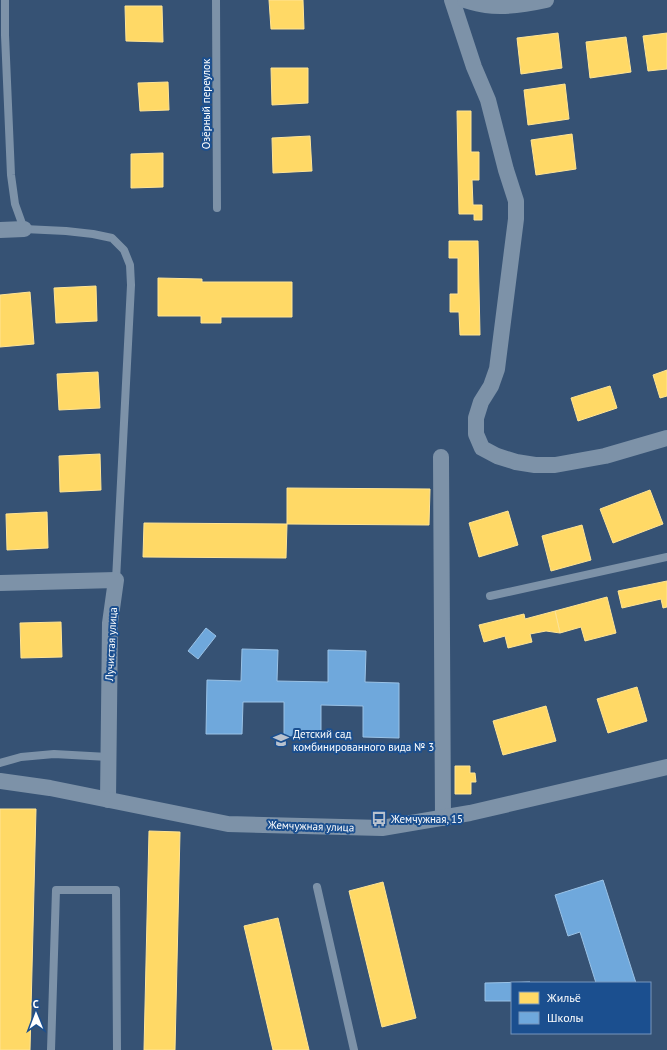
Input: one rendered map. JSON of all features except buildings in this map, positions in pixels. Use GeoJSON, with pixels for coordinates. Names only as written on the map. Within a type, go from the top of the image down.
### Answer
{"type":"FeatureCollection","features":[{"type":"Feature","properties":{"kind":"street"},"geometry":{"type":"LineString","coordinates":[[452,0],[474,67],[488,100],[506,170],[516,201],[516,219],[497,369],[491,386],[481,402],[476,418],[476,434],[482,448],[497,456],[516,462],[535,465],[555,465],[605,456],[667,438]]}},
{"type":"Feature","properties":{"kind":"street"},"geometry":{"type":"LineString","coordinates":[[464,0],[487,5],[525,4],[546,0]]}},
{"type":"Feature","properties":{"kind":"street"},"geometry":{"type":"LineString","coordinates":[[0,230],[24,229]]}},
{"type":"Feature","properties":{"kind":"street"},"geometry":{"type":"LineString","coordinates":[[441,456],[443,818]]}},
{"type":"Feature","properties":{"kind":"street"},"geometry":{"type":"LineString","coordinates":[[0,583],[116,580]]}},
{"type":"Feature","properties":{"kind":"street","name":"Лучистая улица"},"geometry":{"type":"LineString","coordinates":[[108,800],[110,623],[116,580]]}},
{"type":"Feature","properties":{"kind":"street","name":"Жемчужная улица"},"geometry":{"type":"LineString","coordinates":[[0,781],[50,788],[228,824],[382,828],[470,813],[667,766]]}},
{"type":"Feature","properties":{"kind":"lane"},"geometry":{"type":"LineString","coordinates":[[5,0],[11,175],[15,204],[24,229],[66,231],[112,238],[124,250],[130,264],[116,580]]}},
{"type":"Feature","properties":{"kind":"lane","name":"Озёрный переулок"},"geometry":{"type":"LineString","coordinates":[[216,0],[217,208]]}},
{"type":"Feature","properties":{"kind":"lane"},"geometry":{"type":"LineString","coordinates":[[490,596],[667,557]]}},
{"type":"Feature","properties":{"kind":"lane"},"geometry":{"type":"LineString","coordinates":[[0,763],[21,756],[54,754],[108,757]]}},
{"type":"Feature","properties":{"kind":"lane"},"geometry":{"type":"LineString","coordinates":[[317,888],[354,1050]]}},
{"type":"Feature","properties":{"kind":"lane"},"geometry":{"type":"LineString","coordinates":[[51,1050],[56,890],[116,890],[116,1050]]}},
{"type":"Feature","properties":{"kind":"place","name":"Детский сад комбинированного вида № 3"},"geometry":{"type":"Point","coordinates":[281,740]}},
{"type":"Feature","properties":{"kind":"place","name":"Жемчужная, 15"},"geometry":{"type":"Point","coordinates":[379,819]}}]}
